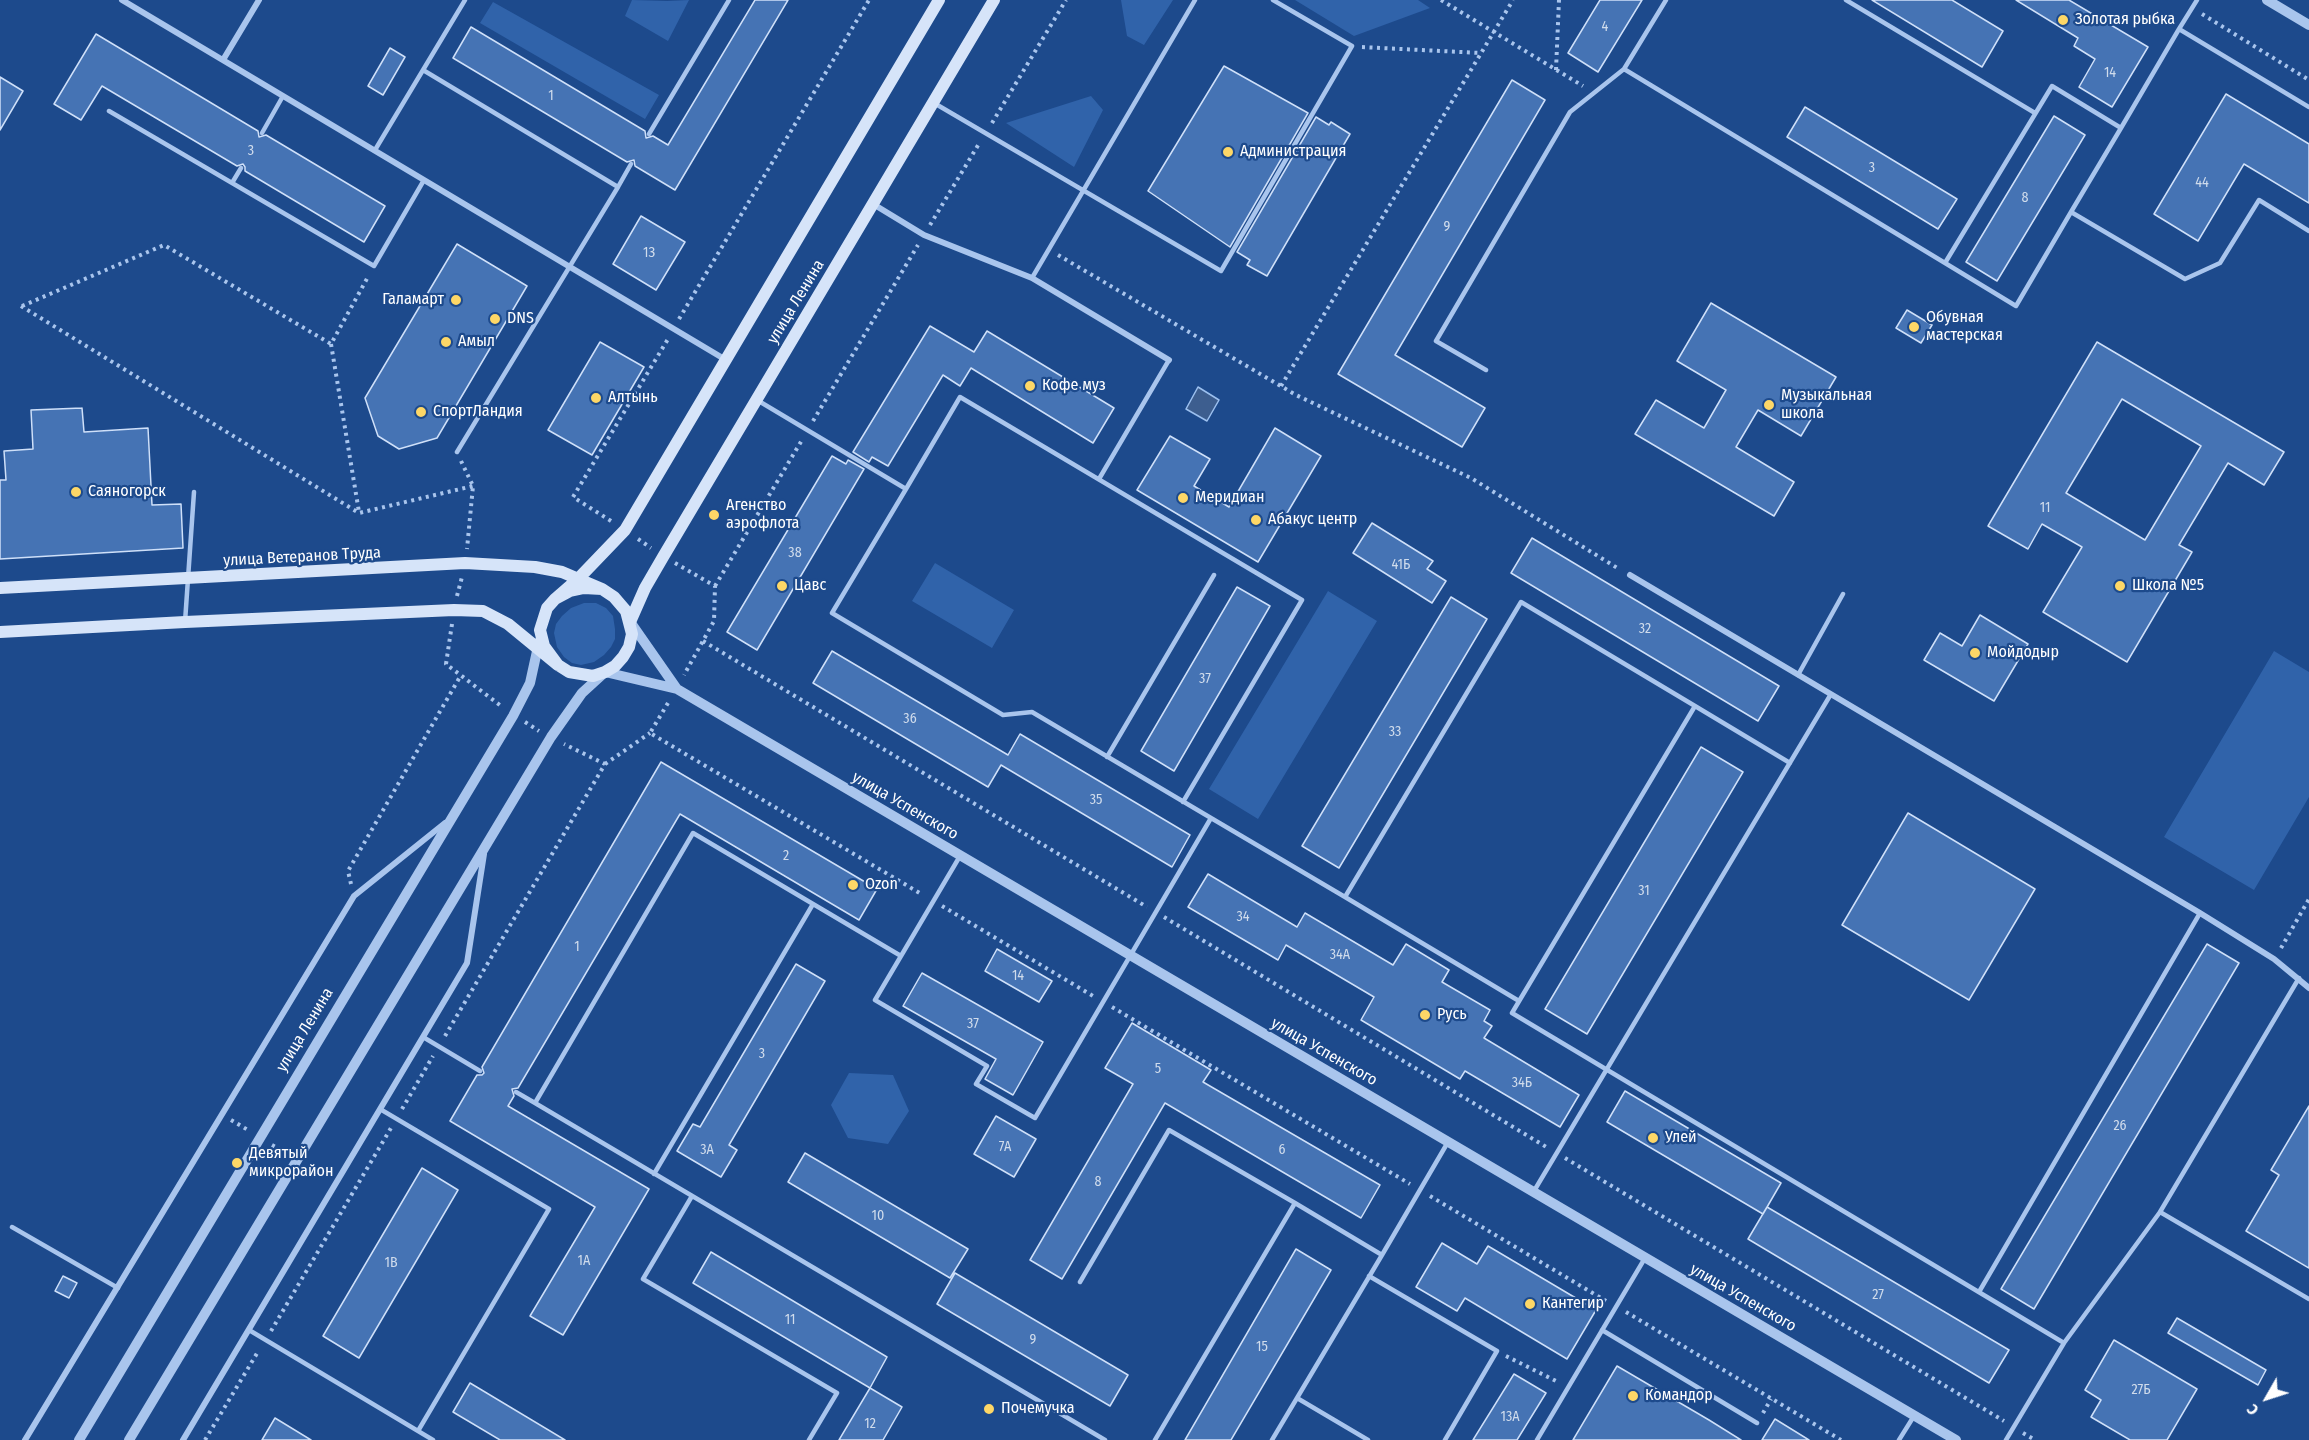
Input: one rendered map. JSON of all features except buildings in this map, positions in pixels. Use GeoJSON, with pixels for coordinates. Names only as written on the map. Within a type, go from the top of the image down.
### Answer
{"type":"FeatureCollection","features":[{"type":"Feature","properties":{"kind":"main road","name":"улица Ленина"},"geometry":{"type":"LineString","coordinates":[[555,599],[578,579],[625,530],[939,0]]}},
{"type":"Feature","properties":{"kind":"main road","name":"улица Ленина"},"geometry":{"type":"LineString","coordinates":[[630,622],[645,588],[994,0]]}},
{"type":"Feature","properties":{"kind":"main road","name":"улица Ветеранов Труда"},"geometry":{"type":"LineString","coordinates":[[0,588],[189,580],[465,563],[535,567],[562,572],[602,589]]}},
{"type":"Feature","properties":{"kind":"main road"},"geometry":{"type":"LineString","coordinates":[[0,632],[454,610],[483,611],[507,624],[558,665],[569,672],[592,676],[615,666],[629,646],[632,634],[630,622],[626,611],[614,597],[602,589],[584,588],[570,591],[555,599],[547,608],[540,630],[544,646],[558,665]]}},
{"type":"Feature","properties":{"kind":"street"},"geometry":{"type":"LineString","coordinates":[[122,0],[726,360]]}},
{"type":"Feature","properties":{"kind":"street"},"geometry":{"type":"LineString","coordinates":[[223,60],[259,0]]}},
{"type":"Feature","properties":{"kind":"street"},"geometry":{"type":"LineString","coordinates":[[2268,0],[2309,25]]}},
{"type":"Feature","properties":{"kind":"street"},"geometry":{"type":"LineString","coordinates":[[873,204],[924,235],[1032,278],[1169,360]]}},
{"type":"Feature","properties":{"kind":"street"},"geometry":{"type":"LineString","coordinates":[[1630,575],[2200,913],[2274,959],[2309,988]]}},
{"type":"Feature","properties":{"kind":"street"},"geometry":{"type":"LineString","coordinates":[[630,622],[677,689]]}},
{"type":"Feature","properties":{"kind":"street","name":"улица Ленина"},"geometry":{"type":"LineString","coordinates":[[79,1440],[517,708],[530,683],[539,649],[540,630]]}},
{"type":"Feature","properties":{"kind":"street"},"geometry":{"type":"LineString","coordinates":[[129,1440],[551,737],[582,693],[605,672],[677,689]]}},
{"type":"Feature","properties":{"kind":"street","name":"улица Успенского"},"geometry":{"type":"LineString","coordinates":[[677,689],[1956,1440]]}},
{"type":"Feature","properties":{"kind":"street"},"geometry":{"type":"LineString","coordinates":[[25,1440],[354,896],[451,819]]}},
{"type":"Feature","properties":{"kind":"street"},"geometry":{"type":"LineString","coordinates":[[183,1440],[467,963],[485,848]]}},
{"type":"Feature","properties":{"kind":"lane"},"geometry":{"type":"LineString","coordinates":[[375,150],[465,0]]}},
{"type":"Feature","properties":{"kind":"lane"},"geometry":{"type":"LineString","coordinates":[[649,134],[729,0]]}},
{"type":"Feature","properties":{"kind":"lane"},"geometry":{"type":"LineString","coordinates":[[1032,278],[1194,0]]}},
{"type":"Feature","properties":{"kind":"lane"},"geometry":{"type":"LineString","coordinates":[[933,102],[1221,271],[1352,46],[1273,0]]}},
{"type":"Feature","properties":{"kind":"lane"},"geometry":{"type":"LineString","coordinates":[[1486,370],[1436,341],[1570,112],[1624,69],[1666,0]]}},
{"type":"Feature","properties":{"kind":"lane"},"geometry":{"type":"LineString","coordinates":[[1846,0],[2035,113]]}},
{"type":"Feature","properties":{"kind":"lane"},"geometry":{"type":"LineString","coordinates":[[1624,69],[2016,306],[2196,0]]}},
{"type":"Feature","properties":{"kind":"lane"},"geometry":{"type":"LineString","coordinates":[[2180,29],[2309,107]]}},
{"type":"Feature","properties":{"kind":"lane"},"geometry":{"type":"LineString","coordinates":[[423,70],[618,187]]}},
{"type":"Feature","properties":{"kind":"lane"},"geometry":{"type":"LineString","coordinates":[[1945,263],[2052,86],[2121,128]]}},
{"type":"Feature","properties":{"kind":"lane"},"geometry":{"type":"LineString","coordinates":[[262,132],[283,96]]}},
{"type":"Feature","properties":{"kind":"lane"},"geometry":{"type":"LineString","coordinates":[[110,111],[374,266],[424,180]]}},
{"type":"Feature","properties":{"kind":"lane"},"geometry":{"type":"LineString","coordinates":[[457,452],[631,164]]}},
{"type":"Feature","properties":{"kind":"lane"},"geometry":{"type":"LineString","coordinates":[[232,183],[240,168]]}},
{"type":"Feature","properties":{"kind":"lane"},"geometry":{"type":"LineString","coordinates":[[2071,212],[2185,279],[2220,263],[2259,200],[2309,231]]}},
{"type":"Feature","properties":{"kind":"lane"},"geometry":{"type":"LineString","coordinates":[[1099,479],[1169,360]]}},
{"type":"Feature","properties":{"kind":"lane"},"geometry":{"type":"LineString","coordinates":[[1183,802],[1302,600],[960,397],[832,613],[1003,715],[1032,712],[1183,802],[1345,897],[1519,1001]]}},
{"type":"Feature","properties":{"kind":"lane"},"geometry":{"type":"LineString","coordinates":[[757,400],[906,489]]}},
{"type":"Feature","properties":{"kind":"lane"},"geometry":{"type":"LineString","coordinates":[[185,622],[194,492]]}},
{"type":"Feature","properties":{"kind":"lane"},"geometry":{"type":"LineString","coordinates":[[1107,757],[1214,575]]}},
{"type":"Feature","properties":{"kind":"lane"},"geometry":{"type":"LineString","coordinates":[[1798,675],[1844,594]]}},
{"type":"Feature","properties":{"kind":"lane"},"geometry":{"type":"LineString","coordinates":[[1345,897],[1521,602],[1790,763]]}},
{"type":"Feature","properties":{"kind":"lane"},"geometry":{"type":"LineString","coordinates":[[1533,1192],[1831,694]]}},
{"type":"Feature","properties":{"kind":"lane"},"geometry":{"type":"LineString","coordinates":[[1695,706],[1512,1012],[2064,1343]]}},
{"type":"Feature","properties":{"kind":"lane"},"geometry":{"type":"LineString","coordinates":[[960,856],[875,1000],[987,1066],[976,1084],[1035,1118],[1211,818]]}},
{"type":"Feature","properties":{"kind":"lane"},"geometry":{"type":"LineString","coordinates":[[535,1103],[693,833],[901,956]]}},
{"type":"Feature","properties":{"kind":"lane"},"geometry":{"type":"LineString","coordinates":[[654,1174],[813,904]]}},
{"type":"Feature","properties":{"kind":"lane"},"geometry":{"type":"LineString","coordinates":[[1979,1292],[2200,913]]}},
{"type":"Feature","properties":{"kind":"lane"},"geometry":{"type":"LineString","coordinates":[[2006,1440],[2064,1343],[2160,1212],[2299,978]]}},
{"type":"Feature","properties":{"kind":"lane"},"geometry":{"type":"LineString","coordinates":[[423,1037],[480,1071]]}},
{"type":"Feature","properties":{"kind":"lane"},"geometry":{"type":"LineString","coordinates":[[516,1092],[1105,1440]]}},
{"type":"Feature","properties":{"kind":"lane"},"geometry":{"type":"LineString","coordinates":[[380,1109],[549,1209],[418,1431]]}},
{"type":"Feature","properties":{"kind":"lane"},"geometry":{"type":"LineString","coordinates":[[1080,1282],[1169,1130],[1382,1255]]}},
{"type":"Feature","properties":{"kind":"lane"},"geometry":{"type":"LineString","coordinates":[[1272,1440],[1448,1142]]}},
{"type":"Feature","properties":{"kind":"lane"},"geometry":{"type":"LineString","coordinates":[[692,1196],[643,1279],[837,1394],[809,1440]]}},
{"type":"Feature","properties":{"kind":"lane"},"geometry":{"type":"LineString","coordinates":[[1155,1440],[1295,1203]]}},
{"type":"Feature","properties":{"kind":"lane"},"geometry":{"type":"LineString","coordinates":[[2160,1212],[2309,1299]]}},
{"type":"Feature","properties":{"kind":"lane"},"geometry":{"type":"LineString","coordinates":[[12,1227],[118,1288]]}},
{"type":"Feature","properties":{"kind":"lane"},"geometry":{"type":"LineString","coordinates":[[1537,1440],[1645,1258]]}},
{"type":"Feature","properties":{"kind":"lane"},"geometry":{"type":"LineString","coordinates":[[1369,1276],[1497,1351],[1445,1440]]}},
{"type":"Feature","properties":{"kind":"lane"},"geometry":{"type":"LineString","coordinates":[[249,1330],[433,1440]]}},
{"type":"Feature","properties":{"kind":"lane"},"geometry":{"type":"LineString","coordinates":[[1602,1330],[1757,1423]]}},
{"type":"Feature","properties":{"kind":"lane"},"geometry":{"type":"LineString","coordinates":[[1297,1398],[1368,1440]]}},
{"type":"Feature","properties":{"kind":"lane"},"geometry":{"type":"LineString","coordinates":[[1899,1440],[1914,1416]]}},
{"type":"Feature","properties":{"kind":"path"},"geometry":{"type":"LineString","coordinates":[[715,586],[1066,0]]}},
{"type":"Feature","properties":{"kind":"path"},"geometry":{"type":"LineString","coordinates":[[1441,0],[1594,93]]}},
{"type":"Feature","properties":{"kind":"path"},"geometry":{"type":"LineString","coordinates":[[1281,386],[1513,0]]}},
{"type":"Feature","properties":{"kind":"path"},"geometry":{"type":"LineString","coordinates":[[1556,69],[1559,0]]}},
{"type":"Feature","properties":{"kind":"path"},"geometry":{"type":"LineString","coordinates":[[2192,8],[2309,80]]}},
{"type":"Feature","properties":{"kind":"path"},"geometry":{"type":"LineString","coordinates":[[1352,46],[1481,53]]}},
{"type":"Feature","properties":{"kind":"path"},"geometry":{"type":"LineString","coordinates":[[331,344],[164,245],[21,306],[359,513],[473,486]]}},
{"type":"Feature","properties":{"kind":"path"},"geometry":{"type":"LineString","coordinates":[[1049,249],[1281,386],[1471,478],[1630,575]]}},
{"type":"Feature","properties":{"kind":"path"},"geometry":{"type":"LineString","coordinates":[[359,513],[331,344],[374,266]]}},
{"type":"Feature","properties":{"kind":"path"},"geometry":{"type":"LineString","coordinates":[[703,641],[2035,1440]]}},
{"type":"Feature","properties":{"kind":"path"},"geometry":{"type":"LineString","coordinates":[[354,896],[348,871],[461,675]]}},
{"type":"Feature","properties":{"kind":"path"},"geometry":{"type":"LineString","coordinates":[[205,1440],[605,764],[650,733],[656,723]]}},
{"type":"Feature","properties":{"kind":"path"},"geometry":{"type":"LineString","coordinates":[[650,733],[1841,1440]]}},
{"type":"Feature","properties":{"kind":"path"},"geometry":{"type":"LineString","coordinates":[[551,737],[605,764]]}},
{"type":"Feature","properties":{"kind":"path"},"geometry":{"type":"LineString","coordinates":[[2274,959],[2309,899]]}},
{"type":"Feature","properties":{"kind":"path"},"geometry":{"type":"LineString","coordinates":[[222,1115],[336,1183]]}},
{"type":"Feature","properties":{"kind":"path"},"geometry":{"type":"LineString","coordinates":[[1497,1351],[1568,1387]]}},
{"type":"Feature","properties":{"kind":"shaded area"},"geometry":{"type":"Polygon","coordinates":[[[632,0],[689,0],[668,41],[625,16],[632,0]]]}},
{"type":"Feature","properties":{"kind":"shaded area"},"geometry":{"type":"Polygon","coordinates":[[[1121,0],[1173,0],[1144,45],[1127,36],[1121,0]]]}},
{"type":"Feature","properties":{"kind":"shaded area"},"geometry":{"type":"Polygon","coordinates":[[[1295,0],[1418,0],[1430,8],[1354,36],[1295,0]]]}},
{"type":"Feature","properties":{"kind":"shaded area"},"geometry":{"type":"Polygon","coordinates":[[[493,2],[659,95],[645,119],[480,23],[493,2]]]}},
{"type":"Feature","properties":{"kind":"shaded area"},"geometry":{"type":"Polygon","coordinates":[[[1091,96],[1103,110],[1074,167],[1006,123],[1091,96]]]}},
{"type":"Feature","properties":{"kind":"shaded area"},"geometry":{"type":"Polygon","coordinates":[[[1198,387],[1219,400],[1207,421],[1186,409],[1198,387]]]}},
{"type":"Feature","properties":{"kind":"shaded area"},"geometry":{"type":"Polygon","coordinates":[[[935,563],[1014,610],[992,648],[912,601],[935,563]]]}},
{"type":"Feature","properties":{"kind":"shaded area"},"geometry":{"type":"Polygon","coordinates":[[[1328,591],[1377,621],[1258,819],[1209,789],[1328,591]]]}},
{"type":"Feature","properties":{"kind":"shaded area"},"geometry":{"type":"Polygon","coordinates":[[[584,603],[596,603],[606,608],[613,616],[615,639],[604,655],[594,662],[581,665],[572,663],[564,657],[557,647],[554,633],[556,624],[562,616],[571,608],[584,603]]]}},
{"type":"Feature","properties":{"kind":"shaded area"},"geometry":{"type":"Polygon","coordinates":[[[2274,651],[2309,672],[2309,797],[2254,890],[2164,837],[2274,651]]]}},
{"type":"Feature","properties":{"kind":"shaded area"},"geometry":{"type":"Polygon","coordinates":[[[849,1073],[893,1075],[909,1111],[888,1144],[848,1138],[831,1105],[849,1073]]]}},
{"type":"Feature","properties":{"kind":"place","name":"Золотая рыбка"},"geometry":{"type":"Point","coordinates":[2063,20]}},
{"type":"Feature","properties":{"kind":"place","name":"Администрация"},"geometry":{"type":"Point","coordinates":[1228,152]}},
{"type":"Feature","properties":{"kind":"place","name":"Галамарт"},"geometry":{"type":"Point","coordinates":[456,300]}},
{"type":"Feature","properties":{"kind":"place","name":"DNS"},"geometry":{"type":"Point","coordinates":[495,319]}},
{"type":"Feature","properties":{"kind":"place","name":"Обувная мастерская"},"geometry":{"type":"Point","coordinates":[1914,327]}},
{"type":"Feature","properties":{"kind":"place","name":"Амыл"},"geometry":{"type":"Point","coordinates":[446,342]}},
{"type":"Feature","properties":{"kind":"place","name":"Кофе муз"},"geometry":{"type":"Point","coordinates":[1030,386]}},
{"type":"Feature","properties":{"kind":"place","name":"Алтынь"},"geometry":{"type":"Point","coordinates":[596,398]}},
{"type":"Feature","properties":{"kind":"place","name":"Музыкальная школа"},"geometry":{"type":"Point","coordinates":[1769,405]}},
{"type":"Feature","properties":{"kind":"place","name":"СпортЛандия"},"geometry":{"type":"Point","coordinates":[421,412]}},
{"type":"Feature","properties":{"kind":"place","name":"Саяногорск"},"geometry":{"type":"Point","coordinates":[76,492]}},
{"type":"Feature","properties":{"kind":"place","name":"Меридиан"},"geometry":{"type":"Point","coordinates":[1183,498]}},
{"type":"Feature","properties":{"kind":"place","name":"Агенство аэрофлота"},"geometry":{"type":"Point","coordinates":[714,515]}},
{"type":"Feature","properties":{"kind":"place","name":"Абакус центр"},"geometry":{"type":"Point","coordinates":[1256,520]}},
{"type":"Feature","properties":{"kind":"place","name":"Цавс"},"geometry":{"type":"Point","coordinates":[782,586]}},
{"type":"Feature","properties":{"kind":"place","name":"Школа №5"},"geometry":{"type":"Point","coordinates":[2120,586]}},
{"type":"Feature","properties":{"kind":"place","name":"Мойдодыр"},"geometry":{"type":"Point","coordinates":[1975,653]}},
{"type":"Feature","properties":{"kind":"place","name":"Ozon"},"geometry":{"type":"Point","coordinates":[853,885]}},
{"type":"Feature","properties":{"kind":"place","name":"Русь"},"geometry":{"type":"Point","coordinates":[1425,1015]}},
{"type":"Feature","properties":{"kind":"place","name":"Улей"},"geometry":{"type":"Point","coordinates":[1653,1138]}},
{"type":"Feature","properties":{"kind":"place","name":"Девятый микрорайон"},"geometry":{"type":"Point","coordinates":[237,1163]}},
{"type":"Feature","properties":{"kind":"place","name":"Кантегир"},"geometry":{"type":"Point","coordinates":[1530,1304]}},
{"type":"Feature","properties":{"kind":"place","name":"Командор"},"geometry":{"type":"Point","coordinates":[1633,1396]}},
{"type":"Feature","properties":{"kind":"place","name":"Почемучка"},"geometry":{"type":"Point","coordinates":[989,1409]}}]}
